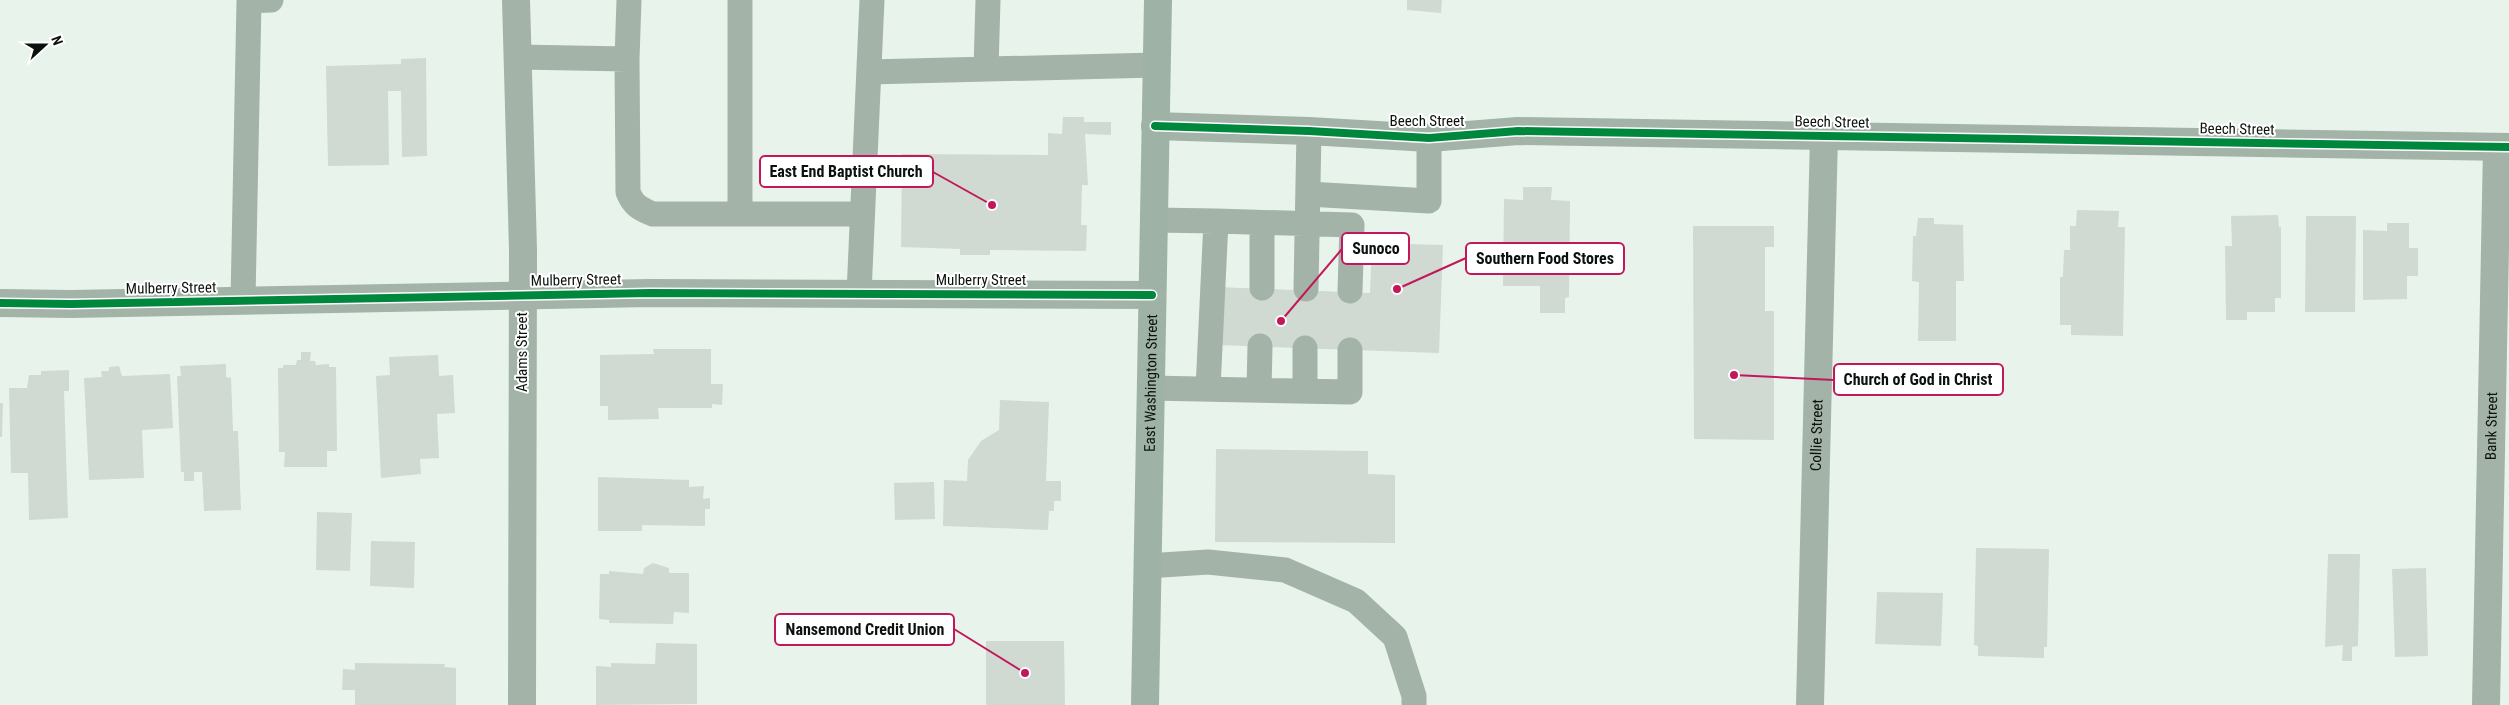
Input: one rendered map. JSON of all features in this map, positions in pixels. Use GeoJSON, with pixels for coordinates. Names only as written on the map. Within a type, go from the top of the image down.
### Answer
{"type":"FeatureCollection","features":[{"type":"Feature","properties":{"kind":"main road","name":"East Washington Street"},"geometry":{"type":"LineString","coordinates":[[1145,705],[1158,0]]}},
{"type":"Feature","properties":{"kind":"street","name":"Adams Street"},"geometry":{"type":"LineString","coordinates":[[516,0],[522,295],[522,705]]}},
{"type":"Feature","properties":{"kind":"street","name":"Beech Street"},"geometry":{"type":"LineString","coordinates":[[1155,126],[1310,131],[1429,138],[1518,131],[2503,147]]}},
{"type":"Feature","properties":{"kind":"street","name":"Collie Street"},"geometry":{"type":"LineString","coordinates":[[1810,705],[1824,136]]}},
{"type":"Feature","properties":{"kind":"street","name":"Bank Street"},"geometry":{"type":"LineString","coordinates":[[2486,705],[2503,147]]}},
{"type":"Feature","properties":{"kind":"street","name":"Mulberry Street"},"geometry":{"type":"LineString","coordinates":[[0,303],[650,293],[1152,294]]}},
{"type":"Feature","properties":{"kind":"lane"},"geometry":{"type":"LineString","coordinates":[[243,300],[249,1],[271,0]]}},
{"type":"Feature","properties":{"kind":"lane"},"geometry":{"type":"LineString","coordinates":[[629,0],[627,59],[628,192],[632,202],[653,214],[862,214]]}},
{"type":"Feature","properties":{"kind":"lane"},"geometry":{"type":"LineString","coordinates":[[740,0],[740,214]]}},
{"type":"Feature","properties":{"kind":"lane"},"geometry":{"type":"LineString","coordinates":[[859,294],[872,0]]}},
{"type":"Feature","properties":{"kind":"lane"},"geometry":{"type":"LineString","coordinates":[[986,69],[988,0]]}},
{"type":"Feature","properties":{"kind":"lane"},"geometry":{"type":"LineString","coordinates":[[518,57],[627,59]]}},
{"type":"Feature","properties":{"kind":"lane"},"geometry":{"type":"LineString","coordinates":[[869,72],[1156,65]]}},
{"type":"Feature","properties":{"kind":"lane"},"geometry":{"type":"LineString","coordinates":[[1306,289],[1310,131]]}},
{"type":"Feature","properties":{"kind":"lane"},"geometry":{"type":"LineString","coordinates":[[1308,194],[1428,201],[1429,138]]}},
{"type":"Feature","properties":{"kind":"lane"},"geometry":{"type":"LineString","coordinates":[[1154,220],[1309,226],[1352,225],[1350,292]]}},
{"type":"Feature","properties":{"kind":"lane"},"geometry":{"type":"LineString","coordinates":[[1208,389],[1216,221]]}},
{"type":"Feature","properties":{"kind":"lane"},"geometry":{"type":"LineString","coordinates":[[1262,224],[1262,288]]}},
{"type":"Feature","properties":{"kind":"lane"},"geometry":{"type":"LineString","coordinates":[[1259,390],[1260,346]]}},
{"type":"Feature","properties":{"kind":"lane"},"geometry":{"type":"LineString","coordinates":[[1305,348],[1306,391]]}},
{"type":"Feature","properties":{"kind":"lane"},"geometry":{"type":"LineString","coordinates":[[1150,388],[1350,392],[1350,350]]}},
{"type":"Feature","properties":{"kind":"lane"},"geometry":{"type":"LineString","coordinates":[[1147,566],[1208,562],[1285,570],[1356,601],[1394,637],[1414,696],[1414,705]]}},
{"type":"Feature","properties":{"kind":"building"},"geometry":{"type":"Polygon","coordinates":[[[1407,0],[1442,0],[1441,13],[1407,10],[1407,0]]]}},
{"type":"Feature","properties":{"kind":"building"},"geometry":{"type":"Polygon","coordinates":[[[426,58],[427,156],[402,157],[401,91],[388,91],[389,165],[328,166],[326,66],[401,64],[401,59],[426,58]]]}},
{"type":"Feature","properties":{"kind":"building"},"geometry":{"type":"Polygon","coordinates":[[[1063,117],[1084,117],[1084,122],[1111,122],[1111,135],[1085,134],[1088,185],[1082,185],[1081,225],[1087,225],[1086,251],[990,250],[990,255],[960,255],[960,249],[901,247],[902,154],[1048,155],[1048,133],[1062,134],[1063,117]]]}},
{"type":"Feature","properties":{"kind":"building"},"geometry":{"type":"Polygon","coordinates":[[[1523,187],[1552,187],[1551,200],[1570,201],[1569,297],[1565,298],[1565,313],[1540,313],[1540,286],[1503,286],[1504,199],[1523,200],[1523,187]]]}},
{"type":"Feature","properties":{"kind":"building"},"geometry":{"type":"Polygon","coordinates":[[[2077,210],[2119,211],[2118,227],[2125,227],[2123,336],[2071,335],[2071,325],[2060,325],[2060,277],[2063,277],[2064,250],[2070,250],[2070,226],[2076,226],[2077,210]]]}},
{"type":"Feature","properties":{"kind":"building"},"geometry":{"type":"Polygon","coordinates":[[[2278,215],[2279,227],[2281,227],[2281,298],[2275,298],[2275,312],[2247,312],[2247,320],[2226,320],[2225,246],[2232,246],[2231,216],[2278,215]]]}},
{"type":"Feature","properties":{"kind":"building"},"geometry":{"type":"Polygon","coordinates":[[[2306,216],[2356,216],[2355,312],[2305,312],[2306,216]]]}},
{"type":"Feature","properties":{"kind":"building"},"geometry":{"type":"Polygon","coordinates":[[[1918,218],[1934,218],[1934,224],[1963,225],[1964,281],[1956,281],[1956,341],[1918,341],[1919,282],[1912,281],[1913,236],[1916,236],[1918,218]]]}},
{"type":"Feature","properties":{"kind":"building"},"geometry":{"type":"Polygon","coordinates":[[[2387,223],[2409,223],[2409,248],[2418,248],[2418,276],[2407,276],[2407,299],[2363,300],[2363,230],[2387,231],[2387,223]]]}},
{"type":"Feature","properties":{"kind":"building"},"geometry":{"type":"Polygon","coordinates":[[[1693,226],[1774,226],[1774,247],[1765,247],[1765,311],[1774,311],[1774,440],[1694,439],[1693,226]]]}},
{"type":"Feature","properties":{"kind":"building"},"geometry":{"type":"Polygon","coordinates":[[[1372,243],[1443,245],[1439,353],[1217,345],[1218,287],[1370,293],[1372,243]]]}},
{"type":"Feature","properties":{"kind":"building"},"geometry":{"type":"Polygon","coordinates":[[[653,349],[711,349],[711,384],[723,384],[722,405],[712,404],[712,408],[658,408],[659,419],[608,420],[608,406],[600,406],[600,355],[654,354],[653,349]]]}},
{"type":"Feature","properties":{"kind":"building"},"geometry":{"type":"Polygon","coordinates":[[[301,352],[311,352],[310,361],[315,361],[316,365],[329,364],[329,367],[336,367],[337,451],[327,451],[327,467],[284,467],[285,452],[279,452],[278,368],[283,368],[283,365],[296,365],[297,360],[301,360],[301,352]]]}},
{"type":"Feature","properties":{"kind":"building"},"geometry":{"type":"Polygon","coordinates":[[[438,355],[439,376],[453,375],[455,413],[437,414],[439,458],[420,459],[421,474],[381,478],[376,376],[390,375],[389,357],[438,355]]]}},
{"type":"Feature","properties":{"kind":"building"},"geometry":{"type":"Polygon","coordinates":[[[226,364],[226,377],[231,378],[233,431],[238,431],[241,510],[204,511],[202,472],[194,472],[194,481],[184,481],[184,472],[181,472],[177,376],[181,376],[180,366],[226,364]]]}},
{"type":"Feature","properties":{"kind":"building"},"geometry":{"type":"Polygon","coordinates":[[[119,366],[122,376],[170,374],[173,428],[142,430],[144,478],[89,480],[84,378],[102,377],[101,371],[109,371],[109,367],[119,366]]]}},
{"type":"Feature","properties":{"kind":"building"},"geometry":{"type":"Polygon","coordinates":[[[69,370],[69,391],[64,391],[68,518],[29,520],[28,473],[11,473],[9,388],[27,388],[29,375],[41,375],[41,371],[69,370]]]}},
{"type":"Feature","properties":{"kind":"building"},"geometry":{"type":"Polygon","coordinates":[[[1000,400],[1049,402],[1046,481],[1061,481],[1061,501],[1054,501],[1054,511],[1049,511],[1048,530],[943,526],[944,480],[967,481],[968,460],[981,441],[999,430],[1000,400]]]}},
{"type":"Feature","properties":{"kind":"building"},"geometry":{"type":"Polygon","coordinates":[[[0,403],[3,403],[2,437],[0,437],[0,403]]]}},
{"type":"Feature","properties":{"kind":"building"},"geometry":{"type":"Polygon","coordinates":[[[1216,449],[1368,451],[1368,474],[1395,475],[1395,543],[1215,542],[1216,449]]]}},
{"type":"Feature","properties":{"kind":"building"},"geometry":{"type":"Polygon","coordinates":[[[598,477],[689,480],[689,487],[704,486],[703,499],[710,498],[710,509],[705,509],[705,526],[642,525],[642,531],[598,531],[598,477]]]}},
{"type":"Feature","properties":{"kind":"building"},"geometry":{"type":"Polygon","coordinates":[[[934,482],[935,519],[895,520],[894,483],[934,482]]]}},
{"type":"Feature","properties":{"kind":"building"},"geometry":{"type":"Polygon","coordinates":[[[317,512],[352,513],[350,571],[316,570],[317,512]]]}},
{"type":"Feature","properties":{"kind":"building"},"geometry":{"type":"Polygon","coordinates":[[[371,541],[415,542],[414,588],[370,586],[371,541]]]}},
{"type":"Feature","properties":{"kind":"building"},"geometry":{"type":"Polygon","coordinates":[[[1976,548],[2049,549],[2047,647],[2044,647],[2044,658],[1978,656],[1978,646],[1974,645],[1976,548]]]}},
{"type":"Feature","properties":{"kind":"building"},"geometry":{"type":"Polygon","coordinates":[[[2328,554],[2360,554],[2358,646],[2352,647],[2352,661],[2342,661],[2343,645],[2325,647],[2328,554]]]}},
{"type":"Feature","properties":{"kind":"building"},"geometry":{"type":"Polygon","coordinates":[[[653,563],[669,568],[669,573],[689,573],[689,613],[674,612],[673,624],[609,623],[609,620],[599,619],[600,574],[609,574],[609,571],[643,574],[644,568],[653,563]]]}},
{"type":"Feature","properties":{"kind":"building"},"geometry":{"type":"Polygon","coordinates":[[[2426,568],[2428,656],[2395,657],[2392,569],[2426,568]]]}},
{"type":"Feature","properties":{"kind":"building"},"geometry":{"type":"Polygon","coordinates":[[[1877,592],[1943,593],[1941,646],[1875,644],[1877,592]]]}},
{"type":"Feature","properties":{"kind":"building"},"geometry":{"type":"Polygon","coordinates":[[[986,641],[1064,641],[1065,705],[986,705],[986,641]]]}},
{"type":"Feature","properties":{"kind":"building"},"geometry":{"type":"Polygon","coordinates":[[[656,643],[697,644],[697,704],[596,705],[596,666],[611,667],[611,663],[655,664],[656,643]]]}},
{"type":"Feature","properties":{"kind":"building"},"geometry":{"type":"Polygon","coordinates":[[[355,663],[445,664],[444,667],[456,668],[456,705],[355,705],[355,690],[342,690],[343,669],[355,670],[355,663]]]}},
{"type":"Feature","properties":{"kind":"cycle path"},"geometry":{"type":"LineString","coordinates":[[1155,126],[1309,131],[1429,138],[1518,131],[2509,147]]}},
{"type":"Feature","properties":{"kind":"cycle path"},"geometry":{"type":"LineString","coordinates":[[0,303],[71,304],[650,293],[1152,295]]}},
{"type":"Feature","properties":{"kind":"place","name":"East End Baptist Church"},"geometry":{"type":"Point","coordinates":[992,205]}},
{"type":"Feature","properties":{"kind":"place","name":"Southern Food Stores"},"geometry":{"type":"Point","coordinates":[1397,289]}},
{"type":"Feature","properties":{"kind":"place","name":"Sunoco"},"geometry":{"type":"Point","coordinates":[1281,321]}},
{"type":"Feature","properties":{"kind":"place","name":"Church of God in Christ"},"geometry":{"type":"Point","coordinates":[1734,375]}},
{"type":"Feature","properties":{"kind":"place","name":"Nansemond Credit Union"},"geometry":{"type":"Point","coordinates":[1025,673]}}]}
